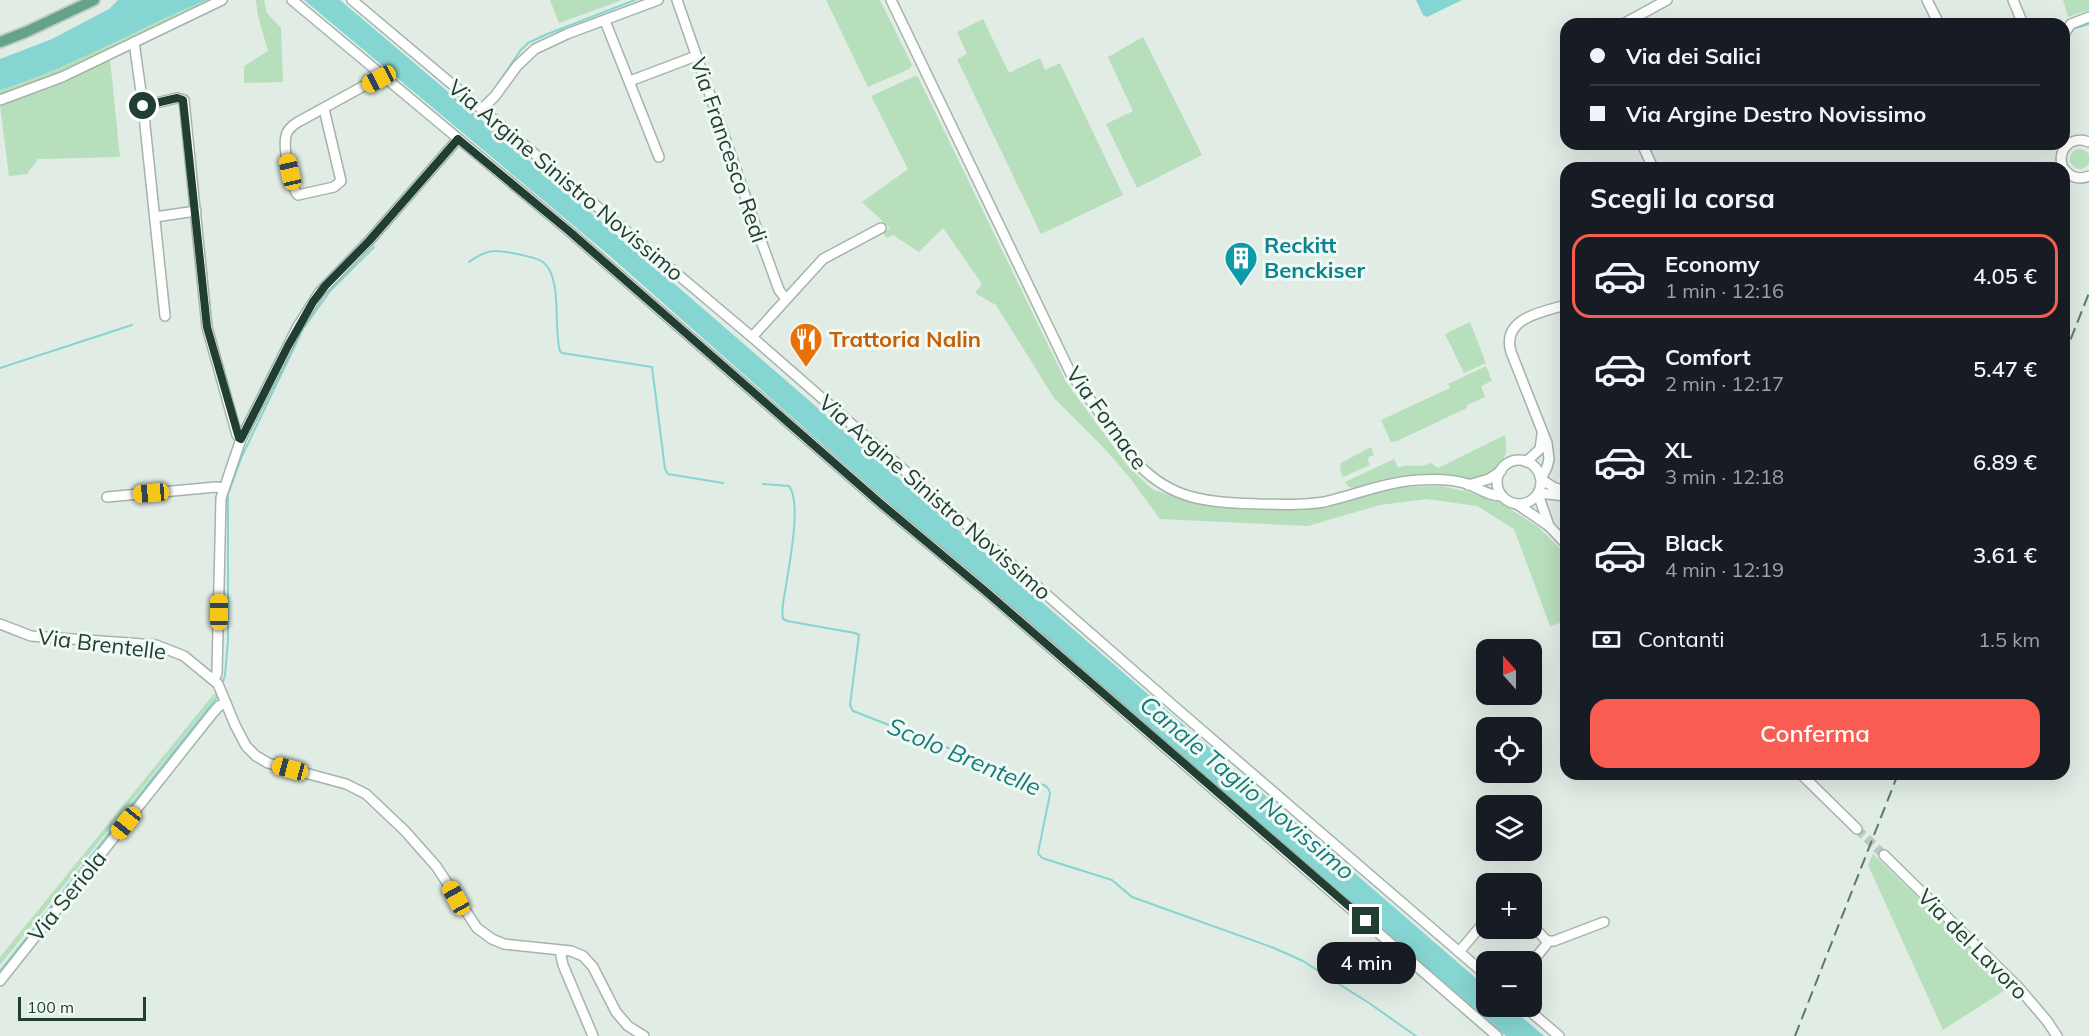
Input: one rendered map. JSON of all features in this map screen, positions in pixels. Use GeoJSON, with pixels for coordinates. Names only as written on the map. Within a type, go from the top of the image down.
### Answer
{"type":"FeatureCollection","features":[{"type":"Feature","properties":{"kind":"main road"},"geometry":{"type":"LineString","coordinates":[[0,42],[94,0]]}},
{"type":"Feature","properties":{"kind":"street"},"geometry":{"type":"LineString","coordinates":[[0,100],[62,77],[222,0]]}},
{"type":"Feature","properties":{"kind":"street"},"geometry":{"type":"LineString","coordinates":[[292,0],[577,238],[1497,1036]]}},
{"type":"Feature","properties":{"kind":"street","name":"Via Argine Sinistro Novissimo"},"geometry":{"type":"LineString","coordinates":[[352,0],[399,32],[482,109],[752,337],[1476,966]]}},
{"type":"Feature","properties":{"kind":"street"},"geometry":{"type":"LineString","coordinates":[[482,109],[528,54],[558,38],[658,0]]}},
{"type":"Feature","properties":{"kind":"street","name":"Via Francesco Redi"},"geometry":{"type":"LineString","coordinates":[[677,0],[756,227],[779,290],[786,299]]}},
{"type":"Feature","properties":{"kind":"street","name":"Via Fornace"},"geometry":{"type":"LineString","coordinates":[[891,0],[1071,374],[1138,464],[1151,476],[1173,491],[1199,500],[1294,505],[1328,501],[1408,481],[1440,480],[1468,484],[1495,496],[1502,495]]}},
{"type":"Feature","properties":{"kind":"street"},"geometry":{"type":"LineString","coordinates":[[1634,18],[1667,0]]}},
{"type":"Feature","properties":{"kind":"street"},"geometry":{"type":"LineString","coordinates":[[1927,0],[1936,18]]}},
{"type":"Feature","properties":{"kind":"street"},"geometry":{"type":"LineString","coordinates":[[2013,0],[2020,18]]}},
{"type":"Feature","properties":{"kind":"street"},"geometry":{"type":"LineString","coordinates":[[2070,25],[2089,17]]}},
{"type":"Feature","properties":{"kind":"street"},"geometry":{"type":"LineString","coordinates":[[605,21],[658,157]]}},
{"type":"Feature","properties":{"kind":"street"},"geometry":{"type":"LineString","coordinates":[[134,42],[165,316]]}},
{"type":"Feature","properties":{"kind":"street"},"geometry":{"type":"LineString","coordinates":[[630,81],[696,56]]}},
{"type":"Feature","properties":{"kind":"street"},"geometry":{"type":"LineString","coordinates":[[324,109],[341,181],[334,187],[298,195],[294,189],[286,155],[288,130],[298,122],[382,76]]}},
{"type":"Feature","properties":{"kind":"street"},"geometry":{"type":"LineString","coordinates":[[143,106],[177,98],[183,100],[207,327],[234,426],[241,439]]}},
{"type":"Feature","properties":{"kind":"street"},"geometry":{"type":"LineString","coordinates":[[458,139],[313,302],[241,439],[223,488],[219,518],[218,685],[246,746],[260,759],[360,790],[405,831],[436,866],[469,917],[483,934],[504,944],[576,952],[591,963],[612,1007],[628,1026],[644,1036]]}},
{"type":"Feature","properties":{"kind":"street"},"geometry":{"type":"LineString","coordinates":[[2070,139],[2089,142]]}},
{"type":"Feature","properties":{"kind":"street"},"geometry":{"type":"LineString","coordinates":[[2070,175],[2079,178],[2089,176]]}},
{"type":"Feature","properties":{"kind":"street"},"geometry":{"type":"LineString","coordinates":[[155,217],[196,210]]}},
{"type":"Feature","properties":{"kind":"street"},"geometry":{"type":"LineString","coordinates":[[752,337],[823,258],[881,228]]}},
{"type":"Feature","properties":{"kind":"street"},"geometry":{"type":"LineString","coordinates":[[1540,478],[1549,459],[1547,442],[1511,352],[1509,339],[1513,329],[1520,321],[1560,307]]}},
{"type":"Feature","properties":{"kind":"street"},"geometry":{"type":"LineString","coordinates":[[1526,462],[1540,449],[1542,432]]}},
{"type":"Feature","properties":{"kind":"street"},"geometry":{"type":"LineString","coordinates":[[1549,526],[1538,493],[1540,478],[1537,469],[1526,462],[1512,462],[1502,470],[1498,483],[1502,495],[1549,526],[1560,538]]}},
{"type":"Feature","properties":{"kind":"street","name":"Via Fornace"},"geometry":{"type":"LineString","coordinates":[[1468,484],[1489,479],[1502,470]]}},
{"type":"Feature","properties":{"kind":"street"},"geometry":{"type":"LineString","coordinates":[[1540,478],[1560,490]]}},
{"type":"Feature","properties":{"kind":"street"},"geometry":{"type":"LineString","coordinates":[[107,497],[223,488]]}},
{"type":"Feature","properties":{"kind":"street"},"geometry":{"type":"LineString","coordinates":[[1517,504],[1528,502],[1538,493],[1560,494]]}},
{"type":"Feature","properties":{"kind":"street","name":"Via Brentelle"},"geometry":{"type":"LineString","coordinates":[[0,624],[31,636],[156,645],[184,656],[218,685]]}},
{"type":"Feature","properties":{"kind":"street","name":"Via Seriola"},"geometry":{"type":"LineString","coordinates":[[0,981],[212,714],[219,706],[226,703]]}},
{"type":"Feature","properties":{"kind":"street"},"geometry":{"type":"LineString","coordinates":[[1807,780],[1857,828]]}},
{"type":"Feature","properties":{"kind":"street","name":"Via del Lavoro"},"geometry":{"type":"LineString","coordinates":[[1884,855],[2019,988],[2048,1021],[2057,1036]]}},
{"type":"Feature","properties":{"kind":"street"},"geometry":{"type":"LineString","coordinates":[[1542,936],[1547,941],[1554,941],[1604,922]]}},
{"type":"Feature","properties":{"kind":"street"},"geometry":{"type":"LineString","coordinates":[[1459,952],[1476,932]]}},
{"type":"Feature","properties":{"kind":"street"},"geometry":{"type":"LineString","coordinates":[[1541,951],[1547,941]]}},
{"type":"Feature","properties":{"kind":"street"},"geometry":{"type":"LineString","coordinates":[[560,951],[593,1036]]}},
{"type":"Feature","properties":{"kind":"street"},"geometry":{"type":"LineString","coordinates":[[1537,1017],[1559,1036]]}},
{"type":"Feature","properties":{"kind":"green space"},"geometry":{"type":"Polygon","coordinates":[[[206,0],[214,0],[81,65],[0,97],[0,90],[79,59],[206,0]]]}},
{"type":"Feature","properties":{"kind":"green space"},"geometry":{"type":"Polygon","coordinates":[[[256,0],[264,0],[267,13],[281,28],[283,82],[244,83],[244,66],[268,51],[256,0]]]}},
{"type":"Feature","properties":{"kind":"green space"},"geometry":{"type":"Polygon","coordinates":[[[550,0],[622,0],[559,23],[550,0]]]}},
{"type":"Feature","properties":{"kind":"green space"},"geometry":{"type":"Polygon","coordinates":[[[826,0],[880,0],[912,65],[909,69],[868,87],[826,0]]]}},
{"type":"Feature","properties":{"kind":"green space"},"geometry":{"type":"Polygon","coordinates":[[[2063,0],[2089,0],[2089,10],[2068,17],[2063,0]]]}},
{"type":"Feature","properties":{"kind":"green space"},"geometry":{"type":"Polygon","coordinates":[[[983,19],[1009,73],[1040,58],[1045,70],[1060,63],[1123,195],[1041,234],[957,59],[967,54],[957,32],[983,19]]]}},
{"type":"Feature","properties":{"kind":"green space"},"geometry":{"type":"Polygon","coordinates":[[[1143,37],[1202,155],[1137,188],[1106,124],[1133,111],[1108,57],[1143,37]]]}},
{"type":"Feature","properties":{"kind":"green space"},"geometry":{"type":"Polygon","coordinates":[[[110,59],[120,157],[38,159],[27,174],[9,176],[0,105],[38,92],[110,59]]]}},
{"type":"Feature","properties":{"kind":"green space"},"geometry":{"type":"Polygon","coordinates":[[[915,76],[918,77],[1066,382],[1127,465],[1152,489],[1183,500],[1214,507],[1285,510],[1310,508],[1403,487],[1442,486],[1491,497],[1537,526],[1560,548],[1560,623],[1550,626],[1514,529],[1477,506],[1426,499],[1380,505],[1308,526],[1160,519],[1105,449],[1054,398],[996,305],[975,293],[982,284],[943,228],[919,252],[893,235],[887,238],[883,233],[890,228],[862,202],[908,169],[871,96],[915,76]]]}},
{"type":"Feature","properties":{"kind":"green space"},"geometry":{"type":"Polygon","coordinates":[[[2080,149],[2087,152],[2090,159],[2087,166],[2080,169],[2073,166],[2070,159],[2073,152],[2080,149]]]}},
{"type":"Feature","properties":{"kind":"green space"},"geometry":{"type":"Polygon","coordinates":[[[1470,322],[1486,363],[1464,373],[1445,334],[1470,322]]]}},
{"type":"Feature","properties":{"kind":"green space"},"geometry":{"type":"Polygon","coordinates":[[[1486,366],[1492,381],[1481,386],[1485,397],[1467,405],[1467,408],[1391,442],[1381,420],[1450,388],[1448,384],[1486,366]]]}},
{"type":"Feature","properties":{"kind":"green space"},"geometry":{"type":"Polygon","coordinates":[[[1505,435],[1504,458],[1491,473],[1482,477],[1463,479],[1414,475],[1354,488],[1349,487],[1345,482],[1394,459],[1398,468],[1431,463],[1438,468],[1505,435]]]}},
{"type":"Feature","properties":{"kind":"green space"},"geometry":{"type":"Polygon","coordinates":[[[1371,447],[1374,455],[1367,458],[1370,465],[1343,477],[1340,470],[1341,463],[1371,447]]]}},
{"type":"Feature","properties":{"kind":"green space"},"geometry":{"type":"Polygon","coordinates":[[[217,690],[218,693],[206,709],[0,965],[0,957],[217,690]]]}},
{"type":"Feature","properties":{"kind":"green space"},"geometry":{"type":"Polygon","coordinates":[[[1873,854],[2010,987],[1943,1030],[1868,865],[1873,854]]]}},
{"type":"Feature","properties":{"kind":"water"},"geometry":{"type":"Polygon","coordinates":[[[118,0],[206,0],[79,59],[0,90],[0,59],[52,39],[109,9],[118,0]]]}},
{"type":"Feature","properties":{"kind":"water","name":"Canale Taglio Novissimo"},"geometry":{"type":"Polygon","coordinates":[[[304,0],[340,0],[670,280],[1476,978],[1476,1010],[871,487],[610,256],[304,0]]]}},
{"type":"Feature","properties":{"kind":"water"},"geometry":{"type":"Polygon","coordinates":[[[1416,0],[1462,0],[1427,17],[1423,15],[1416,0]]]}},
{"type":"Feature","properties":{"kind":"water"},"geometry":{"type":"Polygon","coordinates":[[[1484,1017],[1522,1017],[1544,1036],[1506,1036],[1484,1017]]]}},
{"type":"Feature","properties":{"kind":"waterway"},"geometry":{"type":"LineString","coordinates":[[493,91],[528,43],[635,0]]}},
{"type":"Feature","properties":{"kind":"waterway"},"geometry":{"type":"LineString","coordinates":[[2076,28],[2089,24]]}},
{"type":"Feature","properties":{"kind":"waterway"},"geometry":{"type":"LineString","coordinates":[[222,685],[228,641],[228,494],[242,456],[303,329],[330,291],[374,247]]}},
{"type":"Feature","properties":{"kind":"waterway","name":"Scolo Brentelle"},"geometry":{"type":"LineString","coordinates":[[469,262],[486,252],[497,251],[530,257],[543,262],[553,279],[560,351],[652,367],[665,469],[668,474],[723,483]]}},
{"type":"Feature","properties":{"kind":"waterway","name":"Scolo Brentelle"},"geometry":{"type":"LineString","coordinates":[[0,368],[132,325]]}},
{"type":"Feature","properties":{"kind":"waterway","name":"Scolo Brentelle"},"geometry":{"type":"LineString","coordinates":[[763,484],[789,486],[793,494],[794,534],[783,603],[783,619],[859,635],[850,705],[853,711],[1046,786],[1050,794],[1038,853],[1042,858],[1112,880],[1132,897],[1274,948],[1303,961],[1416,1036]]}},
{"type":"Feature","properties":{"kind":"waterway"},"geometry":{"type":"LineString","coordinates":[[0,971],[219,693]]}},
{"type":"Feature","properties":{"kind":"tunnel"},"geometry":{"type":"LineString","coordinates":[[1857,829],[1884,855]]}},
{"type":"Feature","properties":{"kind":"railway"},"geometry":{"type":"LineString","coordinates":[[2070,341],[2089,293]]}},
{"type":"Feature","properties":{"kind":"railway"},"geometry":{"type":"LineString","coordinates":[[1795,1036],[1896,780]]}},
{"type":"Feature","properties":{"kind":"place","name":"Reckitt Benckiser"},"geometry":{"type":"Point","coordinates":[1241,287]}},
{"type":"Feature","properties":{"kind":"place","name":"Trattoria Nalin"},"geometry":{"type":"Point","coordinates":[806,368]}},
{"type":"Feature","properties":{"kind":"route"},"geometry":{"type":"LineString","coordinates":[[143,106],[177,98],[183,100],[184,103],[207,327],[239,438],[241,439],[297,328],[319,293],[353,259],[458,139],[569,231],[880,503],[984,590],[1366,921]]}}]}
